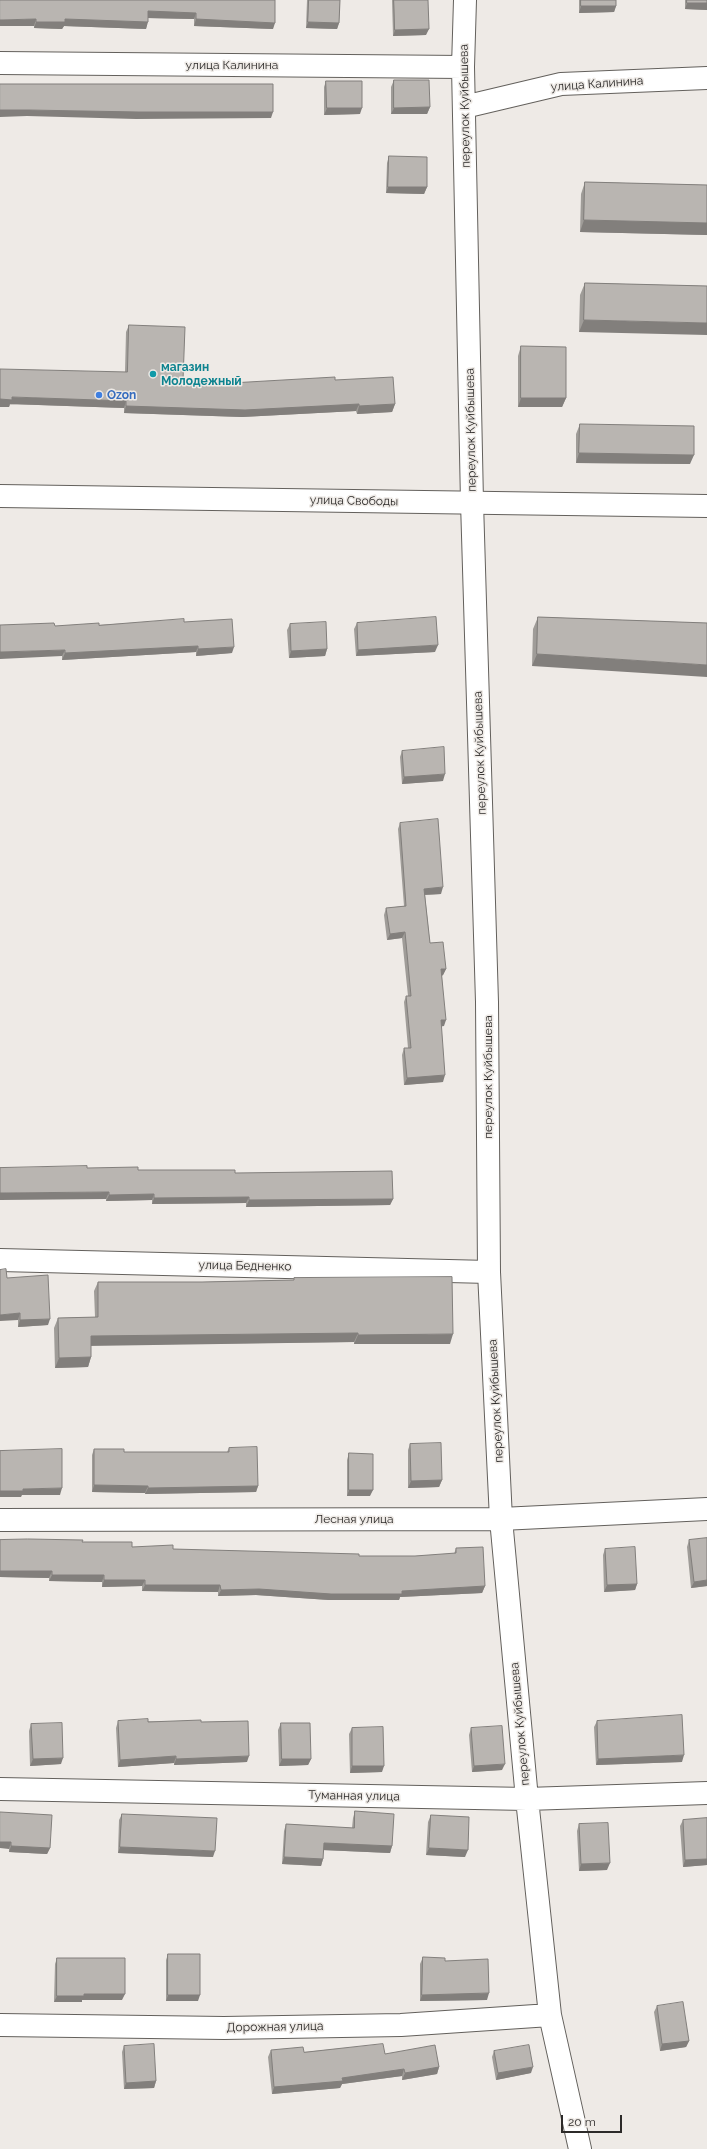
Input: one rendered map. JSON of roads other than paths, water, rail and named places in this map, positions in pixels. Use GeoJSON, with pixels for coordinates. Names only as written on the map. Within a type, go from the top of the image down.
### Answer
{"type":"FeatureCollection","features":[{"type":"Feature","properties":{"kind":"street","name":"переулок Куйбышева"},"geometry":{"type":"LineString","coordinates":[[465,0],[463,67],[472,502],[487,1002],[489,1272],[501,1518],[527,1799],[550,2015],[580,2149]]}},
{"type":"Feature","properties":{"kind":"street","name":"улица Калинина"},"geometry":{"type":"LineString","coordinates":[[0,64],[463,67]]}},
{"type":"Feature","properties":{"kind":"street","name":"улица Калинина"},"geometry":{"type":"LineString","coordinates":[[464,107],[561,84],[707,78]]}},
{"type":"Feature","properties":{"kind":"street","name":"улица Свободы"},"geometry":{"type":"LineString","coordinates":[[0,496],[707,506]]}},
{"type":"Feature","properties":{"kind":"street","name":"улица Бедненко"},"geometry":{"type":"LineString","coordinates":[[0,1260],[489,1272]]}},
{"type":"Feature","properties":{"kind":"street","name":"Лесная улица"},"geometry":{"type":"LineString","coordinates":[[0,1520],[501,1518],[707,1509]]}},
{"type":"Feature","properties":{"kind":"street","name":"Туманная улица"},"geometry":{"type":"LineString","coordinates":[[0,1789],[527,1799],[707,1793]]}},
{"type":"Feature","properties":{"kind":"street","name":"Дорожная улица"},"geometry":{"type":"LineString","coordinates":[[0,2025],[224,2028],[401,2026],[550,2015]]}},
{"type":"Feature","properties":{"kind":"place","name":"магазин Молодежный"},"geometry":{"type":"Point","coordinates":[153,374]}},
{"type":"Feature","properties":{"kind":"place","name":"Ozon"},"geometry":{"type":"Point","coordinates":[99,395]}}]}
